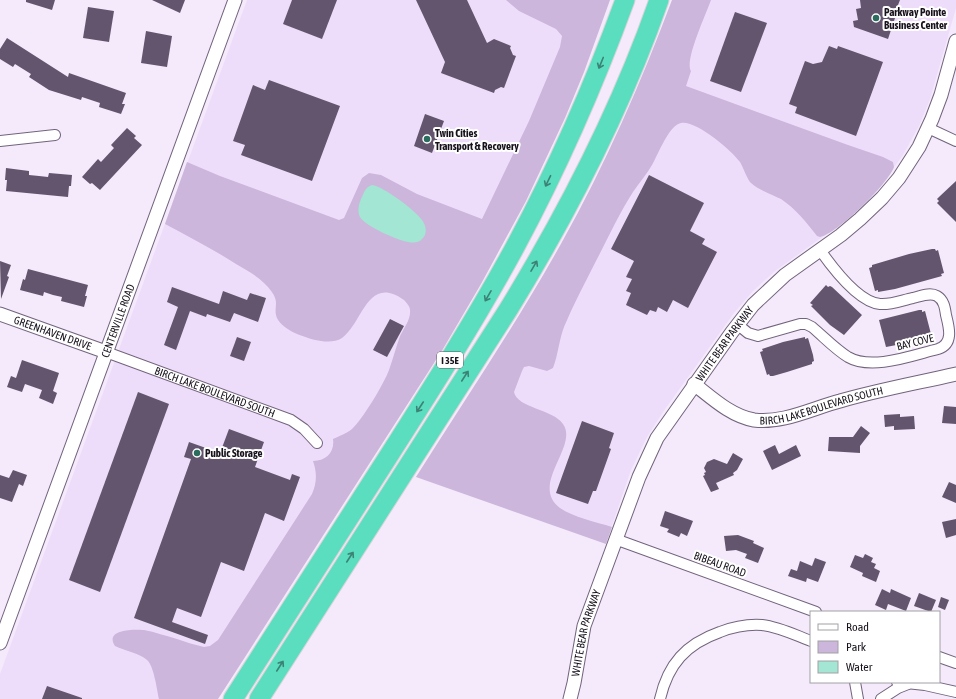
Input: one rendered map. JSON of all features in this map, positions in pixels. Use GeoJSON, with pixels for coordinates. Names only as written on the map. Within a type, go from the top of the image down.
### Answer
{"type":"FeatureCollection","features":[{"type":"Feature","properties":{"kind":"highway"},"geometry":{"type":"LineString","coordinates":[[611,38],[621,0]]}},
{"type":"Feature","properties":{"kind":"highway","name":"I 35E"},"geometry":{"type":"LineString","coordinates":[[233,699],[490,294],[554,171],[585,102],[625,0]]}},
{"type":"Feature","properties":{"kind":"highway","name":"I 35E"},"geometry":{"type":"LineString","coordinates":[[259,699],[508,310],[540,256],[593,156],[617,106],[641,49],[659,0]]}},
{"type":"Feature","properties":{"kind":"highway"},"geometry":{"type":"LineString","coordinates":[[641,49],[663,0]]}},
{"type":"Feature","properties":{"kind":"street","name":"CENTERVILLE ROAD"},"geometry":{"type":"LineString","coordinates":[[0,643],[235,0]]}},
{"type":"Feature","properties":{"kind":"street","name":"WHITE BEAR PARKWAY"},"geometry":{"type":"LineString","coordinates":[[570,699],[584,626],[639,477],[650,452],[664,427],[737,324],[753,305],[776,282],[852,226],[884,195],[908,164],[928,128],[941,95],[956,41]]}},
{"type":"Feature","properties":{"kind":"street"},"geometry":{"type":"LineString","coordinates":[[928,128],[956,141]]}},
{"type":"Feature","properties":{"kind":"street"},"geometry":{"type":"LineString","coordinates":[[0,141],[55,135]]}},
{"type":"Feature","properties":{"kind":"street","name":"BAY COVE"},"geometry":{"type":"LineString","coordinates":[[737,324],[748,333],[756,336],[807,324],[849,357],[867,363],[881,362],[940,349],[946,344],[950,330],[943,303],[939,298],[928,294],[887,304],[871,302],[838,275],[820,250]]}},
{"type":"Feature","properties":{"kind":"street","name":"GREENHAVEN DRIVE"},"geometry":{"type":"LineString","coordinates":[[0,314],[106,352]]}},
{"type":"Feature","properties":{"kind":"street","name":"BIRCH LAKE BOULEVARD SOUTH"},"geometry":{"type":"LineString","coordinates":[[106,352],[291,420],[304,429],[317,443]]}},
{"type":"Feature","properties":{"kind":"street","name":"BIRCH LAKE BOULEVARD SOUTH"},"geometry":{"type":"LineString","coordinates":[[694,384],[734,413],[747,418],[766,420],[780,419],[841,400],[956,374]]}},
{"type":"Feature","properties":{"kind":"street","name":"BIBEAU ROAD"},"geometry":{"type":"LineString","coordinates":[[615,539],[813,611]]}},
{"type":"Feature","properties":{"kind":"street"},"geometry":{"type":"LineString","coordinates":[[660,699],[670,671],[678,659],[688,648],[707,637],[744,625],[760,625],[772,627],[810,641]]}},
{"type":"Feature","properties":{"kind":"street"},"geometry":{"type":"LineString","coordinates":[[940,657],[956,663]]}},
{"type":"Feature","properties":{"kind":"street"},"geometry":{"type":"LineString","coordinates":[[855,683],[858,699]]}},
{"type":"Feature","properties":{"kind":"street"},"geometry":{"type":"LineString","coordinates":[[903,683],[925,685],[956,692]]}},
{"type":"Feature","properties":{"kind":"street"},"geometry":{"type":"LineString","coordinates":[[881,699],[898,688],[908,684]]}},
{"type":"Feature","properties":{"kind":"shaded area"},"geometry":{"type":"Polygon","coordinates":[[[247,0],[590,0],[537,141],[200,699],[0,699],[0,674],[247,0]]]}},
{"type":"Feature","properties":{"kind":"shaded area"},"geometry":{"type":"Polygon","coordinates":[[[695,0],[956,0],[956,8],[930,99],[919,126],[903,155],[881,185],[856,211],[775,271],[753,291],[734,313],[663,412],[647,437],[631,470],[608,537],[433,473],[512,348],[695,0]]]}},
{"type":"Feature","properties":{"kind":"green space"},"geometry":{"type":"Polygon","coordinates":[[[506,0],[610,0],[584,72],[565,118],[526,201],[481,284],[443,349],[218,699],[159,699],[152,667],[147,660],[115,646],[113,636],[122,631],[144,630],[204,647],[210,646],[218,640],[312,494],[316,478],[313,461],[318,461],[329,455],[333,448],[333,439],[352,429],[367,410],[378,392],[389,370],[400,336],[407,323],[410,313],[404,300],[392,294],[382,293],[374,297],[367,304],[349,331],[342,338],[337,340],[326,342],[315,340],[295,333],[282,325],[276,314],[274,294],[261,280],[219,253],[165,224],[187,162],[220,176],[339,220],[344,218],[362,178],[369,173],[381,175],[417,194],[482,219],[529,121],[560,47],[562,36],[556,29],[519,11],[506,0]]]}},
{"type":"Feature","properties":{"kind":"green space"},"geometry":{"type":"Polygon","coordinates":[[[672,0],[711,0],[693,47],[690,66],[691,71],[686,86],[883,157],[893,162],[894,167],[882,185],[861,207],[838,227],[828,234],[820,237],[817,236],[800,216],[781,199],[765,192],[751,183],[748,180],[740,162],[729,150],[713,137],[687,123],[681,123],[672,129],[650,168],[623,209],[571,310],[564,327],[553,368],[547,371],[529,366],[524,367],[514,392],[522,402],[552,415],[563,424],[566,433],[565,443],[552,477],[550,488],[552,499],[560,508],[571,514],[612,527],[606,544],[416,477],[527,302],[578,213],[622,123],[672,0]]]}},
{"type":"Feature","properties":{"kind":"water"},"geometry":{"type":"Polygon","coordinates":[[[372,185],[377,186],[391,194],[419,216],[426,230],[424,237],[421,240],[414,243],[403,241],[389,236],[363,221],[359,215],[359,205],[365,190],[372,185]]]}},
{"type":"Feature","properties":{"kind":"building"},"geometry":{"type":"Polygon","coordinates":[[[26,0],[55,0],[52,10],[26,2],[26,0]]]}},
{"type":"Feature","properties":{"kind":"building"},"geometry":{"type":"Polygon","coordinates":[[[152,0],[185,0],[180,13],[152,0]]]}},
{"type":"Feature","properties":{"kind":"building"},"geometry":{"type":"Polygon","coordinates":[[[292,0],[337,0],[322,39],[283,24],[292,0]]]}},
{"type":"Feature","properties":{"kind":"building"},"geometry":{"type":"Polygon","coordinates":[[[416,0],[467,0],[487,43],[494,39],[511,46],[510,48],[513,55],[516,56],[504,88],[501,87],[495,90],[494,93],[441,73],[445,62],[416,0]]]}},
{"type":"Feature","properties":{"kind":"building","name":"Parkway Pointe Business Center"},"geometry":{"type":"Polygon","coordinates":[[[860,0],[900,0],[894,15],[896,15],[888,39],[854,27],[853,21],[858,20],[856,9],[861,8],[860,0]]]}},
{"type":"Feature","properties":{"kind":"building"},"geometry":{"type":"Polygon","coordinates":[[[88,7],[114,11],[109,42],[83,38],[88,7]]]}},
{"type":"Feature","properties":{"kind":"building"},"geometry":{"type":"Polygon","coordinates":[[[735,12],[767,23],[741,92],[710,81],[735,12]]]}},
{"type":"Feature","properties":{"kind":"building"},"geometry":{"type":"Polygon","coordinates":[[[146,31],[172,36],[167,67],[141,63],[146,31]]]}},
{"type":"Feature","properties":{"kind":"building"},"geometry":{"type":"Polygon","coordinates":[[[7,38],[68,77],[69,73],[126,93],[122,104],[125,104],[121,114],[99,107],[100,103],[82,97],[81,100],[49,90],[29,77],[31,74],[15,64],[13,67],[0,59],[0,49],[7,38]]]}},
{"type":"Feature","properties":{"kind":"building"},"geometry":{"type":"Polygon","coordinates":[[[829,46],[837,49],[838,46],[883,62],[856,136],[795,113],[797,107],[789,104],[805,61],[813,64],[822,62],[829,46]]]}},
{"type":"Feature","properties":{"kind":"building"},"geometry":{"type":"Polygon","coordinates":[[[269,80],[340,106],[312,181],[241,155],[245,145],[233,141],[253,85],[265,90],[269,80]]]}},
{"type":"Feature","properties":{"kind":"building","name":"Twin Cities Transport & Recovery"},"geometry":{"type":"Polygon","coordinates":[[[425,114],[444,121],[432,153],[414,146],[425,114]]]}},
{"type":"Feature","properties":{"kind":"building"},"geometry":{"type":"Polygon","coordinates":[[[127,128],[136,136],[134,138],[142,145],[100,190],[82,177],[98,159],[101,162],[114,148],[111,145],[127,128]]]}},
{"type":"Feature","properties":{"kind":"building"},"geometry":{"type":"Polygon","coordinates":[[[6,168],[29,171],[29,175],[48,177],[49,173],[72,175],[68,197],[6,191],[6,168]]]}},
{"type":"Feature","properties":{"kind":"building"},"geometry":{"type":"Polygon","coordinates":[[[649,175],[704,203],[690,231],[705,239],[702,244],[717,252],[688,308],[673,300],[667,312],[658,307],[656,312],[650,310],[647,315],[626,305],[631,293],[626,291],[632,279],[626,277],[634,261],[611,249],[649,175]]]}},
{"type":"Feature","properties":{"kind":"building"},"geometry":{"type":"Polygon","coordinates":[[[956,181],[956,222],[937,203],[939,201],[937,199],[956,181]]]}},
{"type":"Feature","properties":{"kind":"building"},"geometry":{"type":"Polygon","coordinates":[[[935,249],[936,251],[938,250],[944,273],[941,274],[942,276],[895,289],[878,292],[878,290],[875,291],[869,268],[872,267],[872,265],[935,249]]]}},
{"type":"Feature","properties":{"kind":"building"},"geometry":{"type":"Polygon","coordinates":[[[0,261],[11,265],[7,276],[9,277],[1,299],[0,261]]]}},
{"type":"Feature","properties":{"kind":"building"},"geometry":{"type":"Polygon","coordinates":[[[28,269],[88,285],[84,307],[61,301],[62,297],[44,292],[43,296],[20,290],[28,269]]]}},
{"type":"Feature","properties":{"kind":"building"},"geometry":{"type":"Polygon","coordinates":[[[826,285],[828,287],[832,287],[862,315],[844,335],[830,325],[811,306],[813,305],[810,303],[826,285]]]}},
{"type":"Feature","properties":{"kind":"building"},"geometry":{"type":"Polygon","coordinates":[[[172,287],[219,304],[223,291],[247,300],[250,293],[266,298],[258,322],[234,313],[230,322],[207,314],[206,317],[190,311],[176,350],[164,345],[178,307],[167,302],[172,287]]]}},
{"type":"Feature","properties":{"kind":"building"},"geometry":{"type":"Polygon","coordinates":[[[922,310],[922,312],[925,311],[931,334],[926,338],[886,347],[879,320],[922,310]]]}},
{"type":"Feature","properties":{"kind":"building"},"geometry":{"type":"Polygon","coordinates":[[[390,319],[404,326],[387,357],[373,350],[390,319]]]}},
{"type":"Feature","properties":{"kind":"building"},"geometry":{"type":"Polygon","coordinates":[[[237,337],[251,342],[244,361],[230,356],[237,337]]]}},
{"type":"Feature","properties":{"kind":"building"},"geometry":{"type":"Polygon","coordinates":[[[805,337],[805,339],[808,338],[813,355],[814,361],[812,364],[773,376],[770,376],[769,374],[767,375],[760,352],[763,351],[762,349],[805,337]]]}},
{"type":"Feature","properties":{"kind":"building"},"geometry":{"type":"Polygon","coordinates":[[[22,360],[59,373],[53,391],[57,393],[53,404],[39,398],[42,390],[25,384],[22,392],[7,387],[11,376],[16,378],[22,360]]]}},
{"type":"Feature","properties":{"kind":"building"},"geometry":{"type":"Polygon","coordinates":[[[138,392],[169,404],[100,592],[69,580],[138,392]]]}},
{"type":"Feature","properties":{"kind":"building"},"geometry":{"type":"Polygon","coordinates":[[[944,406],[956,407],[956,424],[942,423],[944,406]]]}},
{"type":"Feature","properties":{"kind":"building"},"geometry":{"type":"Polygon","coordinates":[[[900,414],[900,417],[914,416],[915,429],[894,430],[894,426],[885,427],[884,415],[900,414]]]}},
{"type":"Feature","properties":{"kind":"building"},"geometry":{"type":"Polygon","coordinates":[[[582,421],[614,433],[609,448],[611,449],[596,491],[593,491],[588,504],[556,493],[582,421]]]}},
{"type":"Feature","properties":{"kind":"building"},"geometry":{"type":"Polygon","coordinates":[[[861,426],[870,433],[860,446],[860,453],[828,451],[829,437],[853,437],[861,426]]]}},
{"type":"Feature","properties":{"kind":"building"},"geometry":{"type":"Polygon","coordinates":[[[229,429],[264,442],[255,467],[290,480],[292,474],[300,477],[284,521],[265,513],[244,571],[221,562],[201,617],[177,608],[172,622],[208,635],[205,644],[134,618],[191,459],[184,457],[189,442],[220,453],[229,429]]]}},
{"type":"Feature","properties":{"kind":"building"},"geometry":{"type":"Polygon","coordinates":[[[775,445],[779,454],[796,445],[801,456],[772,470],[763,451],[775,445]]]}},
{"type":"Feature","properties":{"kind":"building"},"geometry":{"type":"Polygon","coordinates":[[[733,453],[743,459],[737,470],[733,473],[734,475],[716,483],[719,489],[711,492],[703,476],[706,472],[704,468],[707,462],[714,459],[727,464],[733,453]]]}},
{"type":"Feature","properties":{"kind":"building"},"geometry":{"type":"Polygon","coordinates":[[[13,470],[27,475],[23,486],[19,484],[12,502],[0,498],[0,475],[9,478],[13,470]]]}},
{"type":"Feature","properties":{"kind":"building"},"geometry":{"type":"Polygon","coordinates":[[[949,482],[956,485],[956,503],[942,497],[949,482]]]}},
{"type":"Feature","properties":{"kind":"building"},"geometry":{"type":"Polygon","coordinates":[[[665,511],[693,521],[687,536],[681,533],[679,537],[667,532],[669,529],[660,526],[665,511]]]}},
{"type":"Feature","properties":{"kind":"building"},"geometry":{"type":"Polygon","coordinates":[[[956,519],[956,535],[946,538],[942,522],[956,519]]]}},
{"type":"Feature","properties":{"kind":"building"},"geometry":{"type":"Polygon","coordinates":[[[738,535],[754,541],[753,543],[764,548],[758,563],[745,558],[747,554],[736,550],[726,551],[724,536],[738,535]]]}},
{"type":"Feature","properties":{"kind":"building"},"geometry":{"type":"Polygon","coordinates":[[[865,554],[873,558],[871,562],[876,564],[874,568],[880,571],[876,582],[862,576],[863,573],[850,567],[855,555],[863,558],[865,554]]]}},
{"type":"Feature","properties":{"kind":"building"},"geometry":{"type":"Polygon","coordinates":[[[815,558],[826,562],[818,582],[807,578],[806,582],[788,576],[791,569],[797,571],[800,561],[812,566],[815,558]]]}},
{"type":"Feature","properties":{"kind":"building"},"geometry":{"type":"Polygon","coordinates":[[[882,589],[890,593],[891,589],[911,598],[906,611],[888,604],[886,610],[875,605],[882,589]]]}},
{"type":"Feature","properties":{"kind":"building"},"geometry":{"type":"Polygon","coordinates":[[[919,593],[936,600],[931,611],[914,606],[919,593]]]}},
{"type":"Feature","properties":{"kind":"building"},"geometry":{"type":"Polygon","coordinates":[[[941,597],[949,600],[945,610],[938,607],[941,597]]]}},
{"type":"Feature","properties":{"kind":"building"},"geometry":{"type":"Polygon","coordinates":[[[47,686],[82,698],[82,699],[42,699],[47,686]]]}},
{"type":"Feature","properties":{"kind":"place","name":"Parkway Pointe Business Center"},"geometry":{"type":"Point","coordinates":[876,18]}},
{"type":"Feature","properties":{"kind":"place","name":"Twin Cities Transport & Recovery"},"geometry":{"type":"Point","coordinates":[427,139]}},
{"type":"Feature","properties":{"kind":"place","name":"Public Storage"},"geometry":{"type":"Point","coordinates":[197,453]}}]}
